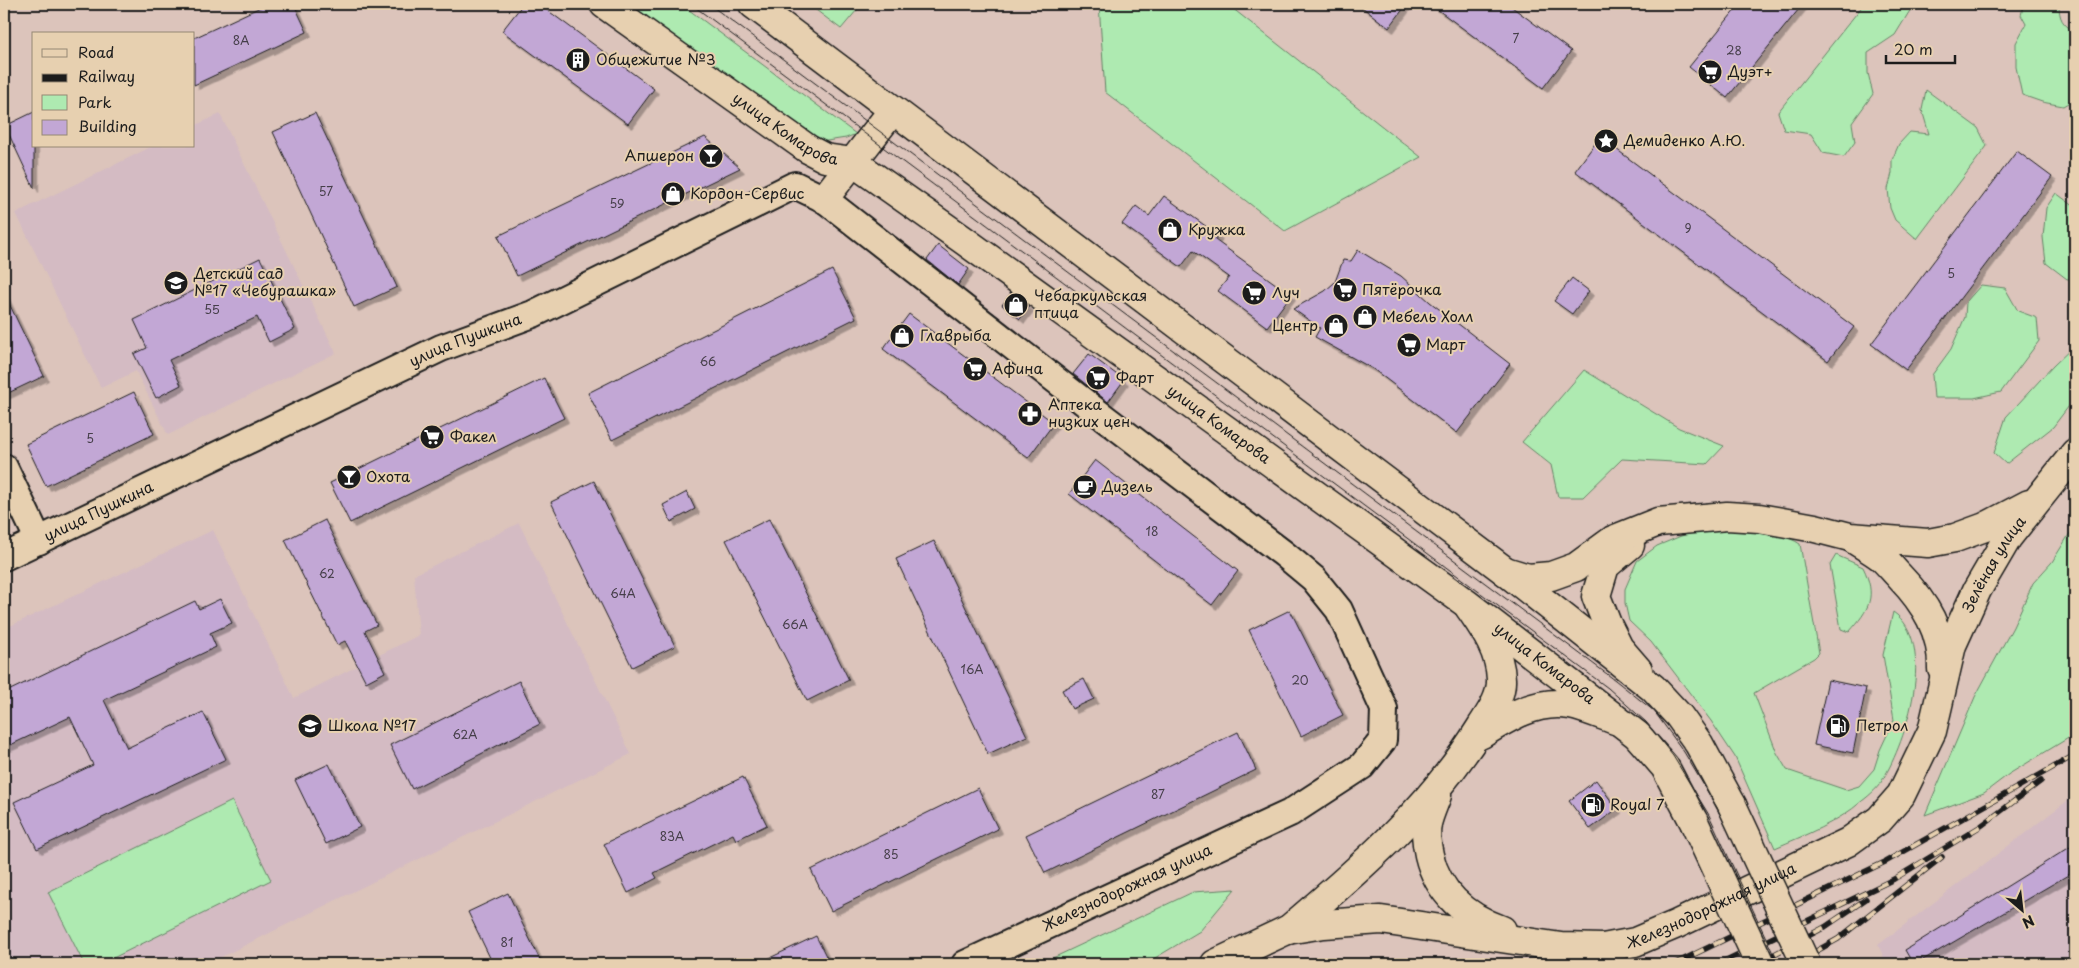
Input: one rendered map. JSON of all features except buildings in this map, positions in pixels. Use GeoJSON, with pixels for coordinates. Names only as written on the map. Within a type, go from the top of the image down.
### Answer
{"type":"FeatureCollection","features":[{"type":"Feature","properties":{"kind":"main road","name":"улица Комарова"},"geometry":{"type":"LineString","coordinates":[[604,4],[808,149],[824,158],[853,162],[962,239],[1467,604],[1637,735],[1665,767],[1694,822],[1760,964]]}},
{"type":"Feature","properties":{"kind":"main road"},"geometry":{"type":"LineString","coordinates":[[753,4],[1505,571],[1653,688]]}},
{"type":"Feature","properties":{"kind":"main road"},"geometry":{"type":"LineString","coordinates":[[824,199],[893,110]]}},
{"type":"Feature","properties":{"kind":"main road","name":"Зелёная улица"},"geometry":{"type":"LineString","coordinates":[[1941,691],[1952,644],[1977,590],[2008,537],[2075,453]]}},
{"type":"Feature","properties":{"kind":"main road"},"geometry":{"type":"LineString","coordinates":[[1505,571],[1528,578],[1551,576],[1576,567],[1613,540],[1658,522],[1727,516],[1759,518],[1850,537],[1928,543],[1955,538],[1985,526],[2038,500]]}},
{"type":"Feature","properties":{"kind":"main road"},"geometry":{"type":"LineString","coordinates":[[1658,522],[1605,566],[1596,596],[1619,648],[1679,716],[1699,744],[1732,805],[1806,964]]}},
{"type":"Feature","properties":{"kind":"main road"},"geometry":{"type":"LineString","coordinates":[[1850,537],[1882,558],[1916,594],[1929,613],[1937,632],[1942,658],[1941,691]]}},
{"type":"Feature","properties":{"kind":"main road"},"geometry":{"type":"LineString","coordinates":[[1288,930],[1391,840],[1439,788],[1475,738],[1496,704],[1502,680],[1493,644],[1467,604]]}},
{"type":"Feature","properties":{"kind":"main road","name":"Железнодорожная улица"},"geometry":{"type":"LineString","coordinates":[[1214,964],[1288,930],[1324,924],[1381,920],[1561,947],[1603,948],[1635,942],[1677,924],[1848,842],[1880,819],[1901,795],[1932,731],[1941,691]]}},
{"type":"Feature","properties":{"kind":"main road"},"geometry":{"type":"LineString","coordinates":[[1475,738],[1510,716],[1546,704],[1571,705],[1621,722]]}},
{"type":"Feature","properties":{"kind":"main road"},"geometry":{"type":"LineString","coordinates":[[1439,788],[1426,826],[1432,868],[1445,892],[1460,908],[1488,925],[1561,947]]}},
{"type":"Feature","properties":{"kind":"street","name":"улица Пушкина"},"geometry":{"type":"LineString","coordinates":[[4,557],[441,348],[533,314],[796,185],[824,199]]}},
{"type":"Feature","properties":{"kind":"street","name":"Железнодорожная улица"},"geometry":{"type":"LineString","coordinates":[[824,199],[1314,579],[1340,610],[1384,709],[1382,740],[1362,766],[1290,813],[965,964]]}},
{"type":"Feature","properties":{"kind":"street"},"geometry":{"type":"LineString","coordinates":[[4,467],[39,541]]}},
{"type":"Feature","properties":{"kind":"shaded area","name":"Детский сад №17 «Чебурашка»"},"geometry":{"type":"Polygon","coordinates":[[[220,114],[336,353],[168,435],[136,371],[101,388],[16,213],[149,148],[195,148],[195,126],[220,114]]]}},
{"type":"Feature","properties":{"kind":"shaded area","name":"Школа №17"},"geometry":{"type":"Polygon","coordinates":[[[519,523],[631,754],[207,964],[4,964],[4,629],[213,530],[294,698],[419,635],[414,575],[519,523]]]}},
{"type":"Feature","properties":{"kind":"shaded area"},"geometry":{"type":"Polygon","coordinates":[[[2075,795],[2075,964],[1887,964],[1878,945],[2075,795]]]}},
{"type":"Feature","properties":{"kind":"green space"},"geometry":{"type":"Polygon","coordinates":[[[620,4],[681,4],[856,134],[846,138],[814,143],[620,4]]]}},
{"type":"Feature","properties":{"kind":"green space"},"geometry":{"type":"Polygon","coordinates":[[[808,4],[862,4],[841,29],[808,4]]]}},
{"type":"Feature","properties":{"kind":"green space"},"geometry":{"type":"Polygon","coordinates":[[[1099,4],[1227,4],[1421,157],[1285,231],[1105,92],[1099,4]]]}},
{"type":"Feature","properties":{"kind":"green space"},"geometry":{"type":"Polygon","coordinates":[[[1864,4],[1914,4],[1895,35],[1868,53],[1868,73],[1873,94],[1852,123],[1855,142],[1844,157],[1823,153],[1811,134],[1784,130],[1778,112],[1864,4]]]}},
{"type":"Feature","properties":{"kind":"green space"},"geometry":{"type":"Polygon","coordinates":[[[2024,4],[2059,4],[2062,21],[2075,31],[2075,99],[2063,106],[2042,102],[2022,95],[2016,67],[2016,43],[2026,24],[2021,15],[2024,4]]]}},
{"type":"Feature","properties":{"kind":"green space"},"geometry":{"type":"Polygon","coordinates":[[[1926,90],[1978,128],[1987,146],[1917,239],[1895,220],[1890,208],[1888,189],[1892,173],[1892,160],[1899,144],[1910,132],[1929,134],[1922,110],[1926,90]]]}},
{"type":"Feature","properties":{"kind":"green space"},"geometry":{"type":"Polygon","coordinates":[[[2056,193],[2075,207],[2075,278],[2067,279],[2046,263],[2043,237],[2046,208],[2056,193]]]}},
{"type":"Feature","properties":{"kind":"green space"},"geometry":{"type":"Polygon","coordinates":[[[1981,285],[2005,288],[2018,311],[2037,318],[2039,341],[2001,392],[1974,398],[1934,398],[1932,375],[1951,349],[1965,317],[1966,302],[1981,285]]]}},
{"type":"Feature","properties":{"kind":"green space"},"geometry":{"type":"Polygon","coordinates":[[[2075,345],[2075,398],[2053,427],[2006,464],[1994,453],[2006,417],[2075,345]]]}},
{"type":"Feature","properties":{"kind":"green space"},"geometry":{"type":"Polygon","coordinates":[[[1584,370],[1679,428],[1724,446],[1707,464],[1622,459],[1583,497],[1558,497],[1551,465],[1522,442],[1584,370]]]}},
{"type":"Feature","properties":{"kind":"green space"},"geometry":{"type":"Polygon","coordinates":[[[2075,525],[2075,734],[2009,774],[1984,793],[1925,815],[1975,697],[2013,627],[2033,583],[2052,562],[2075,525]]]}},
{"type":"Feature","properties":{"kind":"green space"},"geometry":{"type":"Polygon","coordinates":[[[1704,530],[1740,530],[1767,533],[1780,535],[1800,544],[1819,653],[1814,658],[1754,693],[1777,753],[1787,770],[1846,790],[1859,786],[1874,769],[1880,750],[1894,720],[1883,655],[1893,612],[1906,626],[1914,646],[1916,668],[1914,693],[1908,718],[1901,742],[1877,788],[1842,816],[1775,848],[1735,757],[1711,721],[1651,642],[1629,621],[1625,603],[1625,589],[1637,561],[1657,546],[1681,536],[1704,530]]]}},
{"type":"Feature","properties":{"kind":"green space"},"geometry":{"type":"Polygon","coordinates":[[[1836,555],[1863,567],[1870,586],[1869,602],[1866,609],[1849,632],[1841,629],[1830,565],[1836,555]]]}},
{"type":"Feature","properties":{"kind":"green space"},"geometry":{"type":"Polygon","coordinates":[[[232,801],[271,880],[101,964],[84,964],[48,892],[232,801]]]}},
{"type":"Feature","properties":{"kind":"green space"},"geometry":{"type":"Polygon","coordinates":[[[1235,889],[1200,931],[1145,964],[1040,964],[1193,892],[1235,889]]]}},
{"type":"Feature","properties":{"kind":"tram line"},"geometry":{"type":"LineString","coordinates":[[691,4],[1608,688],[1646,722],[1673,756],[1709,815],[1778,964]]}},
{"type":"Feature","properties":{"kind":"tram line"},"geometry":{"type":"LineString","coordinates":[[709,4],[1654,711],[1684,752],[1719,811],[1790,964]]}},
{"type":"Feature","properties":{"kind":"railway"},"geometry":{"type":"LineString","coordinates":[[1674,964],[1885,862],[2075,755]]}},
{"type":"Feature","properties":{"kind":"railway"},"geometry":{"type":"LineString","coordinates":[[1718,964],[1894,879],[1981,826],[2041,781]]}},
{"type":"Feature","properties":{"kind":"railway"},"geometry":{"type":"LineString","coordinates":[[1793,964],[1838,939],[1942,857]]}},
{"type":"Feature","properties":{"kind":"railway"},"geometry":{"type":"LineString","coordinates":[[1756,964],[1825,927],[1866,899]]}},
{"type":"Feature","properties":{"kind":"place","name":"Общежитие №3"},"geometry":{"type":"Point","coordinates":[578,60]}},
{"type":"Feature","properties":{"kind":"place","name":"Дуэт+"},"geometry":{"type":"Point","coordinates":[1710,72]}},
{"type":"Feature","properties":{"kind":"place","name":"Демиденко А.Ю."},"geometry":{"type":"Point","coordinates":[1606,141]}},
{"type":"Feature","properties":{"kind":"place","name":"Апшерон"},"geometry":{"type":"Point","coordinates":[711,156]}},
{"type":"Feature","properties":{"kind":"place","name":"Кордон-Сервис"},"geometry":{"type":"Point","coordinates":[673,194]}},
{"type":"Feature","properties":{"kind":"place","name":"Кружка"},"geometry":{"type":"Point","coordinates":[1170,230]}},
{"type":"Feature","properties":{"kind":"place","name":"Детский сад №17 «Чебурашка»"},"geometry":{"type":"Point","coordinates":[176,283]}},
{"type":"Feature","properties":{"kind":"place","name":"Пятёрочка"},"geometry":{"type":"Point","coordinates":[1345,290]}},
{"type":"Feature","properties":{"kind":"place","name":"Луч"},"geometry":{"type":"Point","coordinates":[1254,293]}},
{"type":"Feature","properties":{"kind":"place","name":"Чебаркульская птица"},"geometry":{"type":"Point","coordinates":[1016,305]}},
{"type":"Feature","properties":{"kind":"place","name":"Мебель Холл"},"geometry":{"type":"Point","coordinates":[1365,317]}},
{"type":"Feature","properties":{"kind":"place","name":"Центр"},"geometry":{"type":"Point","coordinates":[1336,326]}},
{"type":"Feature","properties":{"kind":"place","name":"Главрыба"},"geometry":{"type":"Point","coordinates":[902,336]}},
{"type":"Feature","properties":{"kind":"place","name":"Март"},"geometry":{"type":"Point","coordinates":[1409,345]}},
{"type":"Feature","properties":{"kind":"place","name":"Афина"},"geometry":{"type":"Point","coordinates":[975,369]}},
{"type":"Feature","properties":{"kind":"place","name":"Фарт"},"geometry":{"type":"Point","coordinates":[1098,378]}},
{"type":"Feature","properties":{"kind":"place","name":"Аптека низких цен"},"geometry":{"type":"Point","coordinates":[1030,414]}},
{"type":"Feature","properties":{"kind":"place","name":"Факел"},"geometry":{"type":"Point","coordinates":[432,437]}},
{"type":"Feature","properties":{"kind":"place","name":"Охота"},"geometry":{"type":"Point","coordinates":[349,477]}},
{"type":"Feature","properties":{"kind":"place","name":"Дизель"},"geometry":{"type":"Point","coordinates":[1085,487]}},
{"type":"Feature","properties":{"kind":"place","name":"Школа №17"},"geometry":{"type":"Point","coordinates":[310,726]}},
{"type":"Feature","properties":{"kind":"place","name":"Петрол"},"geometry":{"type":"Point","coordinates":[1838,726]}},
{"type":"Feature","properties":{"kind":"place","name":"Royal 7"},"geometry":{"type":"Point","coordinates":[1593,805]}}]}
